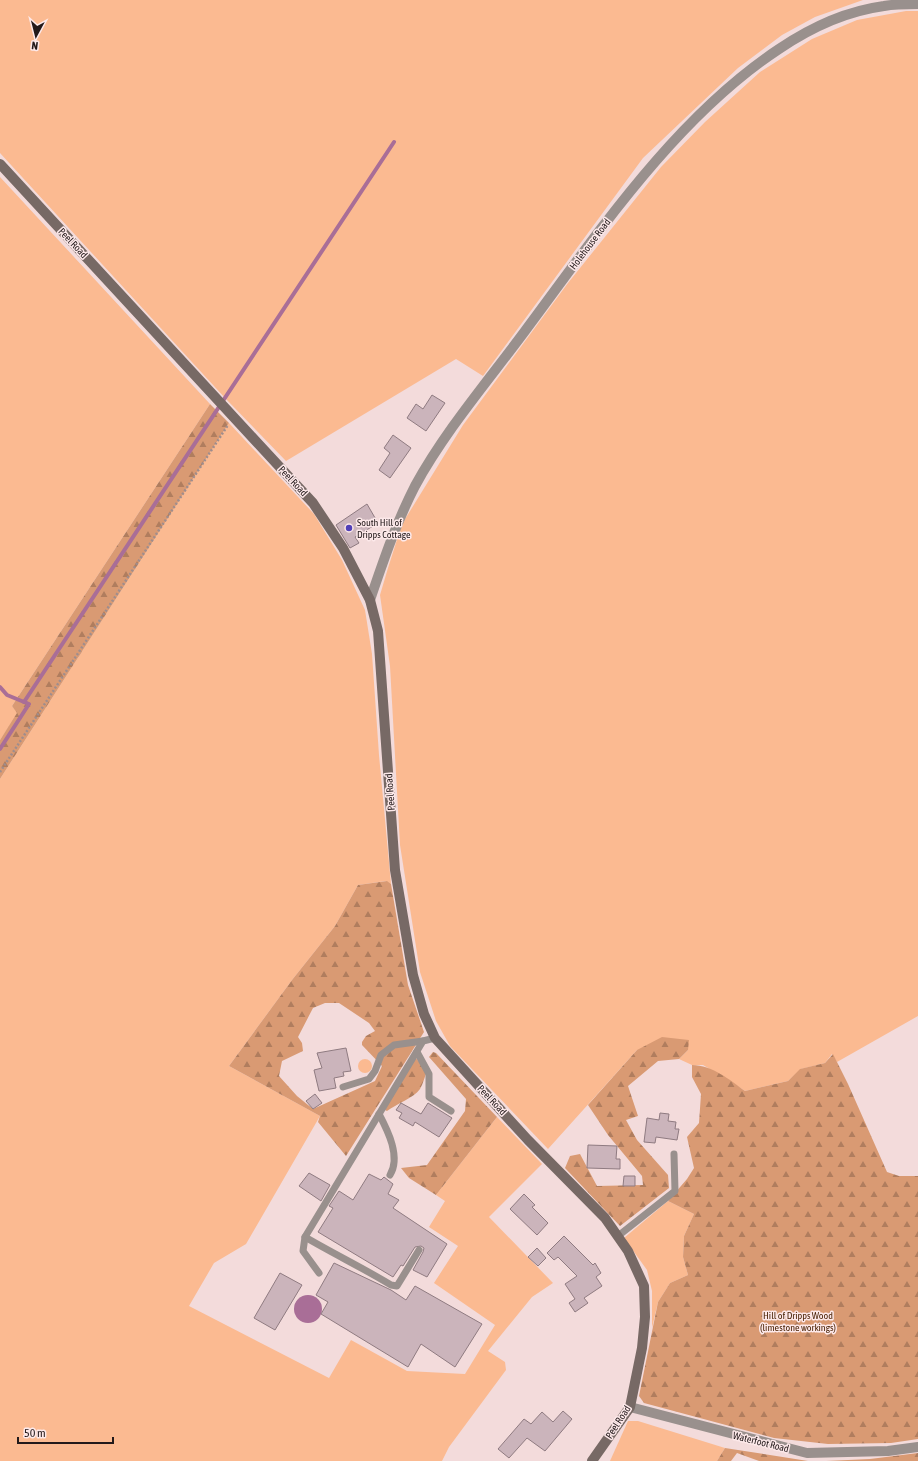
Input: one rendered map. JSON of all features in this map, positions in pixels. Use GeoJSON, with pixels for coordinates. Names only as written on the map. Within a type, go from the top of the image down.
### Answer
{"type":"FeatureCollection","features":[{"type":"Feature","properties":{"kind":"street","name":"Holehouse Road"},"geometry":{"type":"LineString","coordinates":[[370,600],[390,540],[415,486],[458,421],[619,204],[683,131],[751,70],[779,49],[810,30],[843,16],[877,7],[918,4]]}},
{"type":"Feature","properties":{"kind":"street","name":"Peel Road"},"geometry":{"type":"LineString","coordinates":[[0,164],[313,503],[343,548],[370,600],[378,631],[395,870],[414,976],[424,1014],[434,1038],[528,1140],[605,1218],[628,1251],[644,1286],[645,1316],[642,1348],[630,1407],[592,1461]]}},
{"type":"Feature","properties":{"kind":"street","name":"Waterfoot Road"},"geometry":{"type":"LineString","coordinates":[[630,1407],[807,1453],[888,1452],[918,1447]]}},
{"type":"Feature","properties":{"kind":"lane"},"geometry":{"type":"LineString","coordinates":[[343,1087],[369,1079],[375,1071],[381,1054],[394,1045],[434,1038]]}},
{"type":"Feature","properties":{"kind":"lane"},"geometry":{"type":"LineString","coordinates":[[319,1273],[303,1251],[305,1237],[423,1041]]}},
{"type":"Feature","properties":{"kind":"lane"},"geometry":{"type":"LineString","coordinates":[[416,1052],[429,1074],[430,1097],[451,1111]]}},
{"type":"Feature","properties":{"kind":"lane"},"geometry":{"type":"LineString","coordinates":[[379,1114],[388,1131],[393,1152],[395,1168],[390,1175]]}},
{"type":"Feature","properties":{"kind":"lane"},"geometry":{"type":"LineString","coordinates":[[618,1236],[675,1191],[674,1154]]}},
{"type":"Feature","properties":{"kind":"lane"},"geometry":{"type":"LineString","coordinates":[[305,1237],[348,1262],[357,1265],[392,1285],[397,1286],[419,1250]]}},
{"type":"Feature","properties":{"kind":"path"},"geometry":{"type":"LineString","coordinates":[[0,772],[234,416]]}},
{"type":"Feature","properties":{"kind":"shaded area"},"geometry":{"type":"Polygon","coordinates":[[[0,0],[863,0],[815,17],[782,35],[738,68],[643,158],[483,376],[456,359],[286,461],[225,398],[0,153],[0,0]]]}},
{"type":"Feature","properties":{"kind":"shaded area"},"geometry":{"type":"Polygon","coordinates":[[[906,11],[918,11],[918,1016],[837,1062],[832,1054],[825,1063],[801,1069],[788,1081],[745,1091],[703,1065],[692,1065],[679,1059],[688,1050],[637,1050],[548,1149],[450,1046],[436,1021],[420,972],[400,845],[390,666],[380,595],[388,568],[402,524],[463,425],[568,283],[661,167],[705,122],[760,72],[812,39],[857,20],[906,11]]]}},
{"type":"Feature","properties":{"kind":"shaded area"},"geometry":{"type":"Polygon","coordinates":[[[0,177],[210,404],[12,706],[18,713],[0,740],[0,177]]]}},
{"type":"Feature","properties":{"kind":"shaded area"},"geometry":{"type":"Polygon","coordinates":[[[229,423],[314,514],[342,560],[365,610],[372,654],[379,755],[391,884],[386,881],[358,885],[335,926],[292,980],[229,1066],[320,1116],[246,1244],[214,1263],[189,1306],[329,1378],[351,1340],[407,1371],[465,1374],[495,1325],[434,1283],[458,1246],[429,1227],[445,1201],[436,1195],[497,1117],[542,1164],[489,1217],[553,1283],[532,1297],[488,1351],[505,1362],[506,1370],[449,1447],[442,1461],[0,1461],[0,779],[229,423]]]}},
{"type":"Feature","properties":{"kind":"shaded area"},"geometry":{"type":"Polygon","coordinates":[[[362,1059],[368,1059],[372,1063],[372,1069],[368,1073],[362,1073],[358,1069],[358,1063],[362,1059]]]}},
{"type":"Feature","properties":{"kind":"shaded area"},"geometry":{"type":"Polygon","coordinates":[[[668,1201],[694,1214],[684,1236],[683,1257],[688,1275],[670,1283],[658,1302],[652,1328],[652,1291],[647,1270],[624,1238],[668,1201]]]}},
{"type":"Feature","properties":{"kind":"shaded area"},"geometry":{"type":"Polygon","coordinates":[[[308,1295],[318,1299],[322,1309],[318,1319],[308,1323],[298,1319],[294,1309],[298,1299],[308,1295]]]}},
{"type":"Feature","properties":{"kind":"shaded area"},"geometry":{"type":"Polygon","coordinates":[[[628,1421],[638,1421],[725,1448],[717,1461],[610,1461],[628,1421]]]}},
{"type":"Feature","properties":{"kind":"green space"},"geometry":{"type":"Polygon","coordinates":[[[210,404],[229,423],[0,779],[0,740],[17,713],[12,706],[210,404]]]}},
{"type":"Feature","properties":{"kind":"green space"},"geometry":{"type":"Polygon","coordinates":[[[387,881],[391,884],[408,985],[424,1032],[346,1156],[318,1122],[320,1116],[229,1066],[292,980],[335,926],[358,885],[387,881]],[[325,1003],[313,1008],[298,1037],[302,1043],[303,1051],[282,1061],[279,1076],[297,1096],[313,1109],[375,1081],[382,1066],[362,1045],[362,1042],[366,1036],[375,1031],[369,1023],[339,1003],[325,1003]]]}},
{"type":"Feature","properties":{"kind":"green space"},"geometry":{"type":"Polygon","coordinates":[[[662,1037],[689,1040],[688,1050],[679,1059],[658,1061],[628,1086],[638,1116],[626,1120],[637,1140],[668,1175],[669,1188],[620,1226],[565,1168],[570,1156],[580,1154],[597,1186],[643,1185],[642,1176],[608,1135],[588,1105],[637,1050],[662,1037]]]}},
{"type":"Feature","properties":{"kind":"green space"},"geometry":{"type":"Polygon","coordinates":[[[433,1052],[436,1053],[497,1117],[436,1195],[409,1178],[401,1168],[427,1165],[465,1111],[466,1099],[429,1057],[433,1052]]]}},
{"type":"Feature","properties":{"kind":"green space","name":"Hill of Dripps Wood (limestone workings)"},"geometry":{"type":"Polygon","coordinates":[[[833,1054],[887,1172],[899,1176],[918,1176],[918,1439],[891,1443],[828,1444],[774,1438],[644,1403],[639,1396],[658,1302],[670,1283],[688,1275],[683,1257],[684,1236],[694,1214],[668,1201],[687,1179],[694,1168],[687,1137],[699,1123],[701,1094],[692,1077],[692,1065],[714,1070],[745,1091],[788,1081],[800,1069],[825,1063],[833,1054]]]}},
{"type":"Feature","properties":{"kind":"green space"},"geometry":{"type":"Polygon","coordinates":[[[414,1056],[427,1071],[420,1089],[409,1098],[387,1111],[385,1110],[414,1056]]]}},
{"type":"Feature","properties":{"kind":"green space"},"geometry":{"type":"Polygon","coordinates":[[[725,1448],[808,1461],[759,1461],[737,1453],[731,1461],[717,1461],[725,1448]]]}},
{"type":"Feature","properties":{"kind":"green space"},"geometry":{"type":"Polygon","coordinates":[[[918,1453],[918,1461],[826,1461],[870,1459],[918,1453]]]}},
{"type":"Feature","properties":{"kind":"building"},"geometry":{"type":"Polygon","coordinates":[[[432,395],[445,403],[426,431],[407,418],[416,404],[423,409],[432,395]]]}},
{"type":"Feature","properties":{"kind":"building"},"geometry":{"type":"Polygon","coordinates":[[[393,435],[411,448],[390,478],[379,470],[390,453],[384,448],[393,435]]]}},
{"type":"Feature","properties":{"kind":"building","name":"South Hill of Dripps Cottage"},"geometry":{"type":"Polygon","coordinates":[[[367,504],[378,523],[355,537],[359,543],[350,548],[336,525],[367,504]]]}},
{"type":"Feature","properties":{"kind":"building"},"geometry":{"type":"Polygon","coordinates":[[[346,1048],[351,1071],[343,1072],[344,1076],[334,1078],[336,1088],[319,1091],[314,1070],[322,1068],[317,1053],[346,1048]]]}},
{"type":"Feature","properties":{"kind":"building"},"geometry":{"type":"Polygon","coordinates":[[[315,1094],[322,1103],[313,1109],[306,1101],[315,1094]]]}},
{"type":"Feature","properties":{"kind":"building"},"geometry":{"type":"Polygon","coordinates":[[[401,1103],[421,1114],[428,1103],[452,1118],[439,1137],[415,1122],[413,1126],[399,1118],[402,1113],[396,1110],[401,1103]]]}},
{"type":"Feature","properties":{"kind":"building"},"geometry":{"type":"Polygon","coordinates":[[[660,1113],[669,1114],[668,1121],[676,1122],[675,1129],[679,1129],[677,1140],[656,1137],[655,1143],[644,1142],[647,1118],[659,1120],[660,1113]]]}},
{"type":"Feature","properties":{"kind":"building"},"geometry":{"type":"Polygon","coordinates":[[[588,1145],[617,1146],[616,1159],[620,1159],[620,1169],[587,1168],[588,1145]]]}},
{"type":"Feature","properties":{"kind":"building"},"geometry":{"type":"Polygon","coordinates":[[[309,1173],[330,1185],[321,1201],[299,1186],[309,1173]]]}},
{"type":"Feature","properties":{"kind":"building"},"geometry":{"type":"Polygon","coordinates":[[[369,1174],[381,1180],[384,1177],[393,1184],[388,1194],[399,1200],[393,1208],[447,1244],[427,1277],[413,1270],[423,1252],[424,1248],[421,1246],[415,1247],[403,1266],[401,1265],[393,1277],[318,1232],[333,1208],[329,1206],[339,1191],[353,1200],[369,1174]]]}},
{"type":"Feature","properties":{"kind":"building"},"geometry":{"type":"Polygon","coordinates":[[[624,1176],[635,1176],[635,1186],[623,1186],[624,1176]]]}},
{"type":"Feature","properties":{"kind":"building"},"geometry":{"type":"Polygon","coordinates":[[[524,1194],[535,1205],[532,1207],[548,1223],[537,1235],[510,1209],[524,1194]]]}},
{"type":"Feature","properties":{"kind":"building"},"geometry":{"type":"Polygon","coordinates":[[[564,1236],[593,1265],[595,1263],[601,1273],[596,1277],[602,1286],[584,1298],[588,1303],[575,1312],[569,1303],[575,1299],[565,1284],[577,1276],[558,1257],[554,1260],[547,1253],[564,1236]]]}},
{"type":"Feature","properties":{"kind":"building"},"geometry":{"type":"Polygon","coordinates":[[[537,1248],[546,1258],[538,1266],[528,1257],[537,1248]]]}},
{"type":"Feature","properties":{"kind":"building"},"geometry":{"type":"Polygon","coordinates":[[[334,1263],[391,1290],[406,1300],[415,1286],[482,1324],[455,1367],[421,1344],[408,1367],[321,1314],[328,1302],[316,1295],[334,1263]]]}},
{"type":"Feature","properties":{"kind":"building"},"geometry":{"type":"Polygon","coordinates":[[[280,1273],[302,1285],[275,1330],[254,1318],[280,1273]]]}},
{"type":"Feature","properties":{"kind":"building"},"geometry":{"type":"Polygon","coordinates":[[[563,1411],[572,1419],[545,1451],[527,1438],[509,1458],[498,1449],[524,1419],[531,1424],[542,1412],[553,1422],[563,1411]]]}},
{"type":"Feature","properties":{"kind":"waterway"},"geometry":{"type":"LineString","coordinates":[[24,702],[394,142]]}},
{"type":"Feature","properties":{"kind":"waterway"},"geometry":{"type":"LineString","coordinates":[[0,687],[7,695],[29,704],[0,749]]}},
{"type":"Feature","properties":{"kind":"place","name":"South Hill of Dripps Cottage"},"geometry":{"type":"Point","coordinates":[349,528]}}]}
